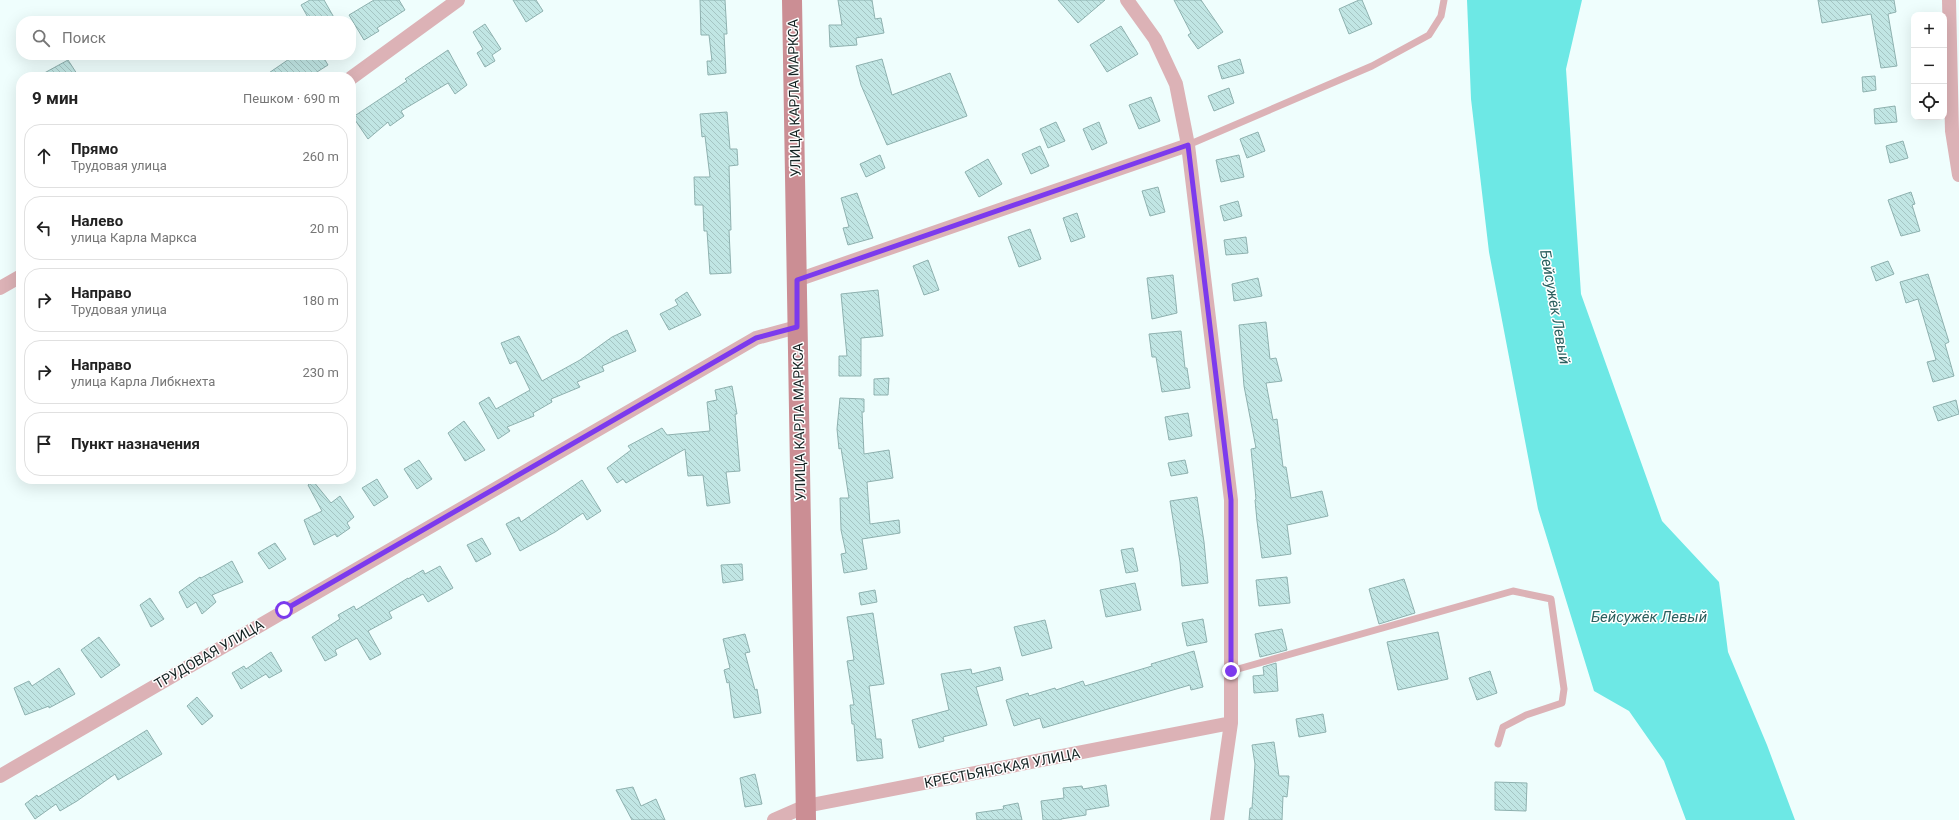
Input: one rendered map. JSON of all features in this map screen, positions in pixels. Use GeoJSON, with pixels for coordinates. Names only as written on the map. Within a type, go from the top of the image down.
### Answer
{"type":"FeatureCollection","features":[{"type":"Feature","properties":{"kind":"main road","name":"УЛИЦА КАРЛА МАРКСА"},"geometry":{"type":"LineString","coordinates":[[792,0],[806,813]]}},
{"type":"Feature","properties":{"kind":"street"},"geometry":{"type":"LineString","coordinates":[[356,74],[458,0]]}},
{"type":"Feature","properties":{"kind":"street"},"geometry":{"type":"LineString","coordinates":[[1127,0],[1155,39],[1176,84],[1188,145],[1231,500],[1231,723],[1217,820]]}},
{"type":"Feature","properties":{"kind":"street"},"geometry":{"type":"LineString","coordinates":[[1949,0],[1952,131],[1959,175]]}},
{"type":"Feature","properties":{"kind":"street"},"geometry":{"type":"LineString","coordinates":[[797,280],[1188,145]]}},
{"type":"Feature","properties":{"kind":"street"},"geometry":{"type":"LineString","coordinates":[[0,288],[16,279]]}},
{"type":"Feature","properties":{"kind":"street","name":"ТРУДОВАЯ УЛИЦА"},"geometry":{"type":"LineString","coordinates":[[0,776],[756,338],[797,327]]}},
{"type":"Feature","properties":{"kind":"street","name":"КРЕСТЬЯНСКАЯ УЛИЦА"},"geometry":{"type":"LineString","coordinates":[[774,820],[1231,723]]}},
{"type":"Feature","properties":{"kind":"lane"},"geometry":{"type":"LineString","coordinates":[[1188,145],[1372,66],[1429,36],[1440,16],[1444,0]]}},
{"type":"Feature","properties":{"kind":"lane"},"geometry":{"type":"LineString","coordinates":[[1231,671],[1513,591],[1550,599],[1564,689],[1562,703],[1526,715],[1503,727],[1498,744]]}},
{"type":"Feature","properties":{"kind":"water","name":"Бейсужёк Левый"},"geometry":{"type":"Polygon","coordinates":[[[1467,0],[1582,0],[1566,69],[1581,294],[1662,521],[1719,582],[1728,652],[1767,745],[1795,820],[1686,820],[1664,761],[1629,711],[1594,691],[1538,509],[1489,252],[1471,99],[1467,0]]]}},
{"type":"Feature","properties":{"kind":"building"},"geometry":{"type":"Polygon","coordinates":[[[310,0],[324,0],[333,16],[307,16],[301,5],[310,0]]]}},
{"type":"Feature","properties":{"kind":"building"},"geometry":{"type":"Polygon","coordinates":[[[374,0],[399,0],[405,10],[377,28],[379,31],[364,40],[356,27],[356,16],[349,15],[374,0]]]}},
{"type":"Feature","properties":{"kind":"building"},"geometry":{"type":"Polygon","coordinates":[[[513,0],[536,0],[543,11],[526,22],[513,0]]]}},
{"type":"Feature","properties":{"kind":"building"},"geometry":{"type":"Polygon","coordinates":[[[700,0],[725,0],[727,34],[724,34],[726,73],[708,75],[707,61],[712,61],[709,35],[701,35],[700,0]]]}},
{"type":"Feature","properties":{"kind":"building"},"geometry":{"type":"Polygon","coordinates":[[[838,0],[872,0],[875,19],[881,18],[884,33],[856,38],[857,45],[830,47],[829,25],[842,25],[838,0]]]}},
{"type":"Feature","properties":{"kind":"building"},"geometry":{"type":"Polygon","coordinates":[[[1058,0],[1105,0],[1078,23],[1058,0]]]}},
{"type":"Feature","properties":{"kind":"building"},"geometry":{"type":"Polygon","coordinates":[[[1174,0],[1201,0],[1223,32],[1198,49],[1188,35],[1191,33],[1174,0]]]}},
{"type":"Feature","properties":{"kind":"building"},"geometry":{"type":"Polygon","coordinates":[[[1362,0],[1372,24],[1349,34],[1339,9],[1362,0]]]}},
{"type":"Feature","properties":{"kind":"building"},"geometry":{"type":"Polygon","coordinates":[[[1818,0],[1894,0],[1896,12],[1888,14],[1897,66],[1881,68],[1871,14],[1822,23],[1818,0]]]}},
{"type":"Feature","properties":{"kind":"building"},"geometry":{"type":"Polygon","coordinates":[[[485,24],[501,49],[492,55],[495,61],[485,67],[477,53],[483,49],[473,32],[485,24]]]}},
{"type":"Feature","properties":{"kind":"building"},"geometry":{"type":"Polygon","coordinates":[[[1121,26],[1138,54],[1107,72],[1090,45],[1121,26]]]}},
{"type":"Feature","properties":{"kind":"building"},"geometry":{"type":"Polygon","coordinates":[[[448,50],[467,85],[455,94],[448,83],[401,111],[404,116],[390,126],[388,122],[368,139],[356,121],[356,115],[407,81],[405,79],[448,50]]]}},
{"type":"Feature","properties":{"kind":"building"},"geometry":{"type":"Polygon","coordinates":[[[882,59],[892,95],[950,73],[967,116],[887,145],[861,85],[856,66],[882,59]]]}},
{"type":"Feature","properties":{"kind":"building"},"geometry":{"type":"Polygon","coordinates":[[[1240,59],[1244,73],[1222,79],[1218,66],[1240,59]]]}},
{"type":"Feature","properties":{"kind":"building"},"geometry":{"type":"Polygon","coordinates":[[[68,60],[76,72],[46,72],[68,60]]]}},
{"type":"Feature","properties":{"kind":"building"},"geometry":{"type":"Polygon","coordinates":[[[288,60],[325,60],[328,65],[317,72],[270,72],[288,60]]]}},
{"type":"Feature","properties":{"kind":"building"},"geometry":{"type":"Polygon","coordinates":[[[1875,76],[1876,90],[1863,92],[1862,77],[1875,76]]]}},
{"type":"Feature","properties":{"kind":"building"},"geometry":{"type":"Polygon","coordinates":[[[1229,88],[1234,103],[1214,111],[1208,96],[1229,88]]]}},
{"type":"Feature","properties":{"kind":"building"},"geometry":{"type":"Polygon","coordinates":[[[1151,97],[1160,121],[1139,129],[1129,105],[1151,97]]]}},
{"type":"Feature","properties":{"kind":"building"},"geometry":{"type":"Polygon","coordinates":[[[1895,106],[1897,122],[1875,124],[1874,109],[1895,106]]]}},
{"type":"Feature","properties":{"kind":"building"},"geometry":{"type":"Polygon","coordinates":[[[727,112],[730,149],[737,149],[738,165],[729,166],[731,273],[710,274],[707,231],[704,231],[703,205],[695,205],[694,177],[710,177],[705,136],[702,137],[700,114],[727,112]]]}},
{"type":"Feature","properties":{"kind":"building"},"geometry":{"type":"Polygon","coordinates":[[[1056,122],[1065,141],[1048,148],[1040,129],[1056,122]]]}},
{"type":"Feature","properties":{"kind":"building"},"geometry":{"type":"Polygon","coordinates":[[[1099,122],[1107,143],[1092,150],[1083,129],[1099,122]]]}},
{"type":"Feature","properties":{"kind":"building"},"geometry":{"type":"Polygon","coordinates":[[[1258,132],[1265,151],[1247,158],[1240,139],[1258,132]]]}},
{"type":"Feature","properties":{"kind":"building"},"geometry":{"type":"Polygon","coordinates":[[[1903,141],[1908,158],[1890,163],[1886,146],[1903,141]]]}},
{"type":"Feature","properties":{"kind":"building"},"geometry":{"type":"Polygon","coordinates":[[[1040,146],[1049,166],[1031,174],[1022,154],[1040,146]]]}},
{"type":"Feature","properties":{"kind":"building"},"geometry":{"type":"Polygon","coordinates":[[[880,155],[885,168],[866,177],[860,164],[880,155]]]}},
{"type":"Feature","properties":{"kind":"building"},"geometry":{"type":"Polygon","coordinates":[[[1239,155],[1244,177],[1221,182],[1216,160],[1239,155]]]}},
{"type":"Feature","properties":{"kind":"building"},"geometry":{"type":"Polygon","coordinates":[[[988,159],[1002,184],[979,197],[965,172],[988,159]]]}},
{"type":"Feature","properties":{"kind":"building"},"geometry":{"type":"Polygon","coordinates":[[[1158,187],[1165,212],[1150,216],[1142,191],[1158,187]]]}},
{"type":"Feature","properties":{"kind":"building"},"geometry":{"type":"Polygon","coordinates":[[[1911,192],[1915,204],[1912,205],[1920,231],[1901,236],[1888,200],[1911,192]]]}},
{"type":"Feature","properties":{"kind":"building"},"geometry":{"type":"Polygon","coordinates":[[[857,193],[873,238],[848,245],[843,228],[849,227],[841,198],[857,193]]]}},
{"type":"Feature","properties":{"kind":"building"},"geometry":{"type":"Polygon","coordinates":[[[1238,201],[1242,216],[1224,221],[1220,206],[1238,201]]]}},
{"type":"Feature","properties":{"kind":"building"},"geometry":{"type":"Polygon","coordinates":[[[1077,213],[1085,237],[1071,242],[1063,218],[1077,213]]]}},
{"type":"Feature","properties":{"kind":"building"},"geometry":{"type":"Polygon","coordinates":[[[1030,229],[1041,259],[1019,267],[1008,237],[1030,229]]]}},
{"type":"Feature","properties":{"kind":"building"},"geometry":{"type":"Polygon","coordinates":[[[1246,237],[1248,253],[1226,255],[1224,240],[1246,237]]]}},
{"type":"Feature","properties":{"kind":"building"},"geometry":{"type":"Polygon","coordinates":[[[928,260],[939,290],[924,295],[913,266],[928,260]]]}},
{"type":"Feature","properties":{"kind":"building"},"geometry":{"type":"Polygon","coordinates":[[[1888,261],[1894,274],[1876,281],[1871,267],[1888,261]]]}},
{"type":"Feature","properties":{"kind":"building"},"geometry":{"type":"Polygon","coordinates":[[[1928,274],[1949,342],[1945,344],[1954,376],[1933,382],[1927,362],[1936,360],[1918,299],[1906,303],[1900,282],[1928,274]]]}},
{"type":"Feature","properties":{"kind":"building"},"geometry":{"type":"Polygon","coordinates":[[[1173,275],[1177,313],[1152,319],[1147,278],[1173,275]]]}},
{"type":"Feature","properties":{"kind":"building"},"geometry":{"type":"Polygon","coordinates":[[[1258,278],[1262,296],[1234,301],[1232,284],[1258,278]]]}},
{"type":"Feature","properties":{"kind":"building"},"geometry":{"type":"Polygon","coordinates":[[[878,290],[883,336],[861,338],[861,376],[839,376],[839,356],[847,356],[841,294],[878,290]]]}},
{"type":"Feature","properties":{"kind":"building"},"geometry":{"type":"Polygon","coordinates":[[[687,292],[701,315],[669,330],[660,314],[678,305],[675,300],[687,292]]]}},
{"type":"Feature","properties":{"kind":"building"},"geometry":{"type":"Polygon","coordinates":[[[1266,322],[1270,359],[1276,358],[1282,381],[1266,383],[1273,420],[1277,419],[1283,467],[1286,467],[1291,498],[1322,491],[1328,516],[1287,525],[1291,554],[1262,558],[1257,521],[1251,449],[1256,448],[1244,386],[1239,325],[1266,322]]]}},
{"type":"Feature","properties":{"kind":"building"},"geometry":{"type":"Polygon","coordinates":[[[627,330],[636,351],[602,366],[604,371],[577,382],[580,387],[551,399],[552,402],[533,413],[534,416],[507,427],[510,431],[498,439],[479,403],[489,397],[496,409],[530,390],[516,361],[510,364],[501,343],[519,336],[542,381],[580,360],[612,337],[627,330]]]}},
{"type":"Feature","properties":{"kind":"building"},"geometry":{"type":"Polygon","coordinates":[[[1181,331],[1185,368],[1187,368],[1190,388],[1162,392],[1156,357],[1152,357],[1149,334],[1181,331]]]}},
{"type":"Feature","properties":{"kind":"building"},"geometry":{"type":"Polygon","coordinates":[[[889,378],[888,395],[874,395],[874,379],[889,378]]]}},
{"type":"Feature","properties":{"kind":"building"},"geometry":{"type":"Polygon","coordinates":[[[732,386],[737,414],[735,414],[740,471],[726,472],[730,503],[707,506],[703,475],[688,476],[685,449],[626,483],[623,479],[617,483],[607,468],[631,450],[628,446],[662,428],[667,435],[710,431],[707,402],[717,400],[715,390],[732,386]]]}},
{"type":"Feature","properties":{"kind":"building"},"geometry":{"type":"Polygon","coordinates":[[[840,398],[864,399],[864,412],[862,412],[864,454],[889,450],[893,478],[867,482],[870,524],[899,520],[900,533],[862,539],[867,569],[844,573],[841,554],[846,553],[841,530],[840,498],[849,498],[841,448],[839,449],[837,429],[840,398]]]}},
{"type":"Feature","properties":{"kind":"building"},"geometry":{"type":"Polygon","coordinates":[[[1956,400],[1959,414],[1938,421],[1933,407],[1956,400]]]}},
{"type":"Feature","properties":{"kind":"building"},"geometry":{"type":"Polygon","coordinates":[[[1188,413],[1192,436],[1169,440],[1165,417],[1188,413]]]}},
{"type":"Feature","properties":{"kind":"building"},"geometry":{"type":"Polygon","coordinates":[[[464,421],[485,450],[465,461],[448,433],[464,421]]]}},
{"type":"Feature","properties":{"kind":"building"},"geometry":{"type":"Polygon","coordinates":[[[419,460],[432,479],[417,489],[404,469],[419,460]]]}},
{"type":"Feature","properties":{"kind":"building"},"geometry":{"type":"Polygon","coordinates":[[[1185,460],[1188,473],[1171,476],[1168,463],[1185,460]]]}},
{"type":"Feature","properties":{"kind":"building"},"geometry":{"type":"Polygon","coordinates":[[[377,479],[388,497],[374,506],[362,488],[377,479]]]}},
{"type":"Feature","properties":{"kind":"building"},"geometry":{"type":"Polygon","coordinates":[[[582,480],[601,511],[587,520],[583,513],[555,532],[520,551],[506,524],[519,517],[521,522],[582,480]]]}},
{"type":"Feature","properties":{"kind":"building"},"geometry":{"type":"Polygon","coordinates":[[[315,484],[331,503],[340,496],[354,517],[347,523],[350,528],[337,537],[335,534],[314,545],[304,520],[322,511],[308,485],[315,484]]]}},
{"type":"Feature","properties":{"kind":"building"},"geometry":{"type":"Polygon","coordinates":[[[1197,497],[1204,542],[1208,583],[1182,586],[1180,562],[1170,501],[1197,497]]]}},
{"type":"Feature","properties":{"kind":"building"},"geometry":{"type":"Polygon","coordinates":[[[482,538],[491,554],[476,562],[467,545],[482,538]]]}},
{"type":"Feature","properties":{"kind":"building"},"geometry":{"type":"Polygon","coordinates":[[[275,543],[286,559],[269,569],[258,553],[275,543]]]}},
{"type":"Feature","properties":{"kind":"building"},"geometry":{"type":"Polygon","coordinates":[[[1133,548],[1138,571],[1126,573],[1121,550],[1133,548]]]}},
{"type":"Feature","properties":{"kind":"building"},"geometry":{"type":"Polygon","coordinates":[[[232,561],[243,582],[212,595],[216,602],[202,614],[196,602],[187,608],[179,592],[200,577],[201,578],[232,561]]]}},
{"type":"Feature","properties":{"kind":"building"},"geometry":{"type":"Polygon","coordinates":[[[742,564],[743,580],[723,583],[721,565],[742,564]]]}},
{"type":"Feature","properties":{"kind":"building"},"geometry":{"type":"Polygon","coordinates":[[[440,566],[453,588],[428,602],[423,594],[389,612],[392,618],[368,631],[381,654],[370,660],[357,638],[335,650],[337,655],[325,661],[312,637],[340,619],[338,615],[354,606],[356,610],[423,570],[425,574],[440,566]]]}},
{"type":"Feature","properties":{"kind":"building"},"geometry":{"type":"Polygon","coordinates":[[[1287,577],[1290,603],[1259,606],[1256,580],[1287,577]]]}},
{"type":"Feature","properties":{"kind":"building"},"geometry":{"type":"Polygon","coordinates":[[[1404,579],[1415,613],[1379,624],[1369,589],[1404,579]]]}},
{"type":"Feature","properties":{"kind":"building"},"geometry":{"type":"Polygon","coordinates":[[[1135,583],[1141,610],[1106,617],[1100,590],[1135,583]]]}},
{"type":"Feature","properties":{"kind":"building"},"geometry":{"type":"Polygon","coordinates":[[[875,590],[877,602],[861,605],[859,593],[875,590]]]}},
{"type":"Feature","properties":{"kind":"building"},"geometry":{"type":"Polygon","coordinates":[[[150,598],[164,619],[151,627],[140,605],[150,598]]]}},
{"type":"Feature","properties":{"kind":"building"},"geometry":{"type":"Polygon","coordinates":[[[873,613],[884,684],[869,686],[876,739],[881,739],[883,758],[857,761],[854,724],[852,724],[850,705],[854,705],[847,661],[854,660],[847,617],[873,613]]]}},
{"type":"Feature","properties":{"kind":"building"},"geometry":{"type":"Polygon","coordinates":[[[1203,619],[1207,642],[1187,646],[1182,623],[1203,619]]]}},
{"type":"Feature","properties":{"kind":"building"},"geometry":{"type":"Polygon","coordinates":[[[1045,620],[1052,648],[1022,656],[1014,627],[1045,620]]]}},
{"type":"Feature","properties":{"kind":"building"},"geometry":{"type":"Polygon","coordinates":[[[1282,629],[1287,650],[1260,657],[1255,634],[1282,629]]]}},
{"type":"Feature","properties":{"kind":"building"},"geometry":{"type":"Polygon","coordinates":[[[1438,632],[1448,679],[1398,690],[1387,642],[1438,632]]]}},
{"type":"Feature","properties":{"kind":"building"},"geometry":{"type":"Polygon","coordinates":[[[745,634],[750,652],[745,653],[755,690],[757,689],[761,713],[734,718],[729,682],[727,683],[724,670],[730,668],[723,639],[745,634]]]}},
{"type":"Feature","properties":{"kind":"building"},"geometry":{"type":"Polygon","coordinates":[[[99,637],[120,665],[101,678],[81,650],[99,637]]]}},
{"type":"Feature","properties":{"kind":"building"},"geometry":{"type":"Polygon","coordinates":[[[1194,651],[1203,687],[1191,690],[1190,685],[1043,728],[1040,718],[1014,726],[1006,700],[1028,693],[1029,696],[1055,688],[1056,690],[1083,681],[1085,686],[1152,666],[1151,664],[1194,651]]]}},
{"type":"Feature","properties":{"kind":"building"},"geometry":{"type":"Polygon","coordinates":[[[271,652],[282,671],[269,678],[266,674],[241,689],[232,673],[244,666],[246,669],[271,652]]]}},
{"type":"Feature","properties":{"kind":"building"},"geometry":{"type":"Polygon","coordinates":[[[1276,663],[1278,691],[1254,693],[1253,676],[1264,675],[1263,667],[1276,663]]]}},
{"type":"Feature","properties":{"kind":"building"},"geometry":{"type":"Polygon","coordinates":[[[1000,667],[1003,680],[976,687],[987,725],[943,737],[944,741],[919,748],[912,720],[949,710],[941,674],[971,669],[972,674],[1000,667]]]}},
{"type":"Feature","properties":{"kind":"building"},"geometry":{"type":"Polygon","coordinates":[[[59,668],[75,694],[49,708],[49,706],[25,715],[14,688],[29,681],[32,686],[59,668]]]}},
{"type":"Feature","properties":{"kind":"building"},"geometry":{"type":"Polygon","coordinates":[[[1490,671],[1497,693],[1477,700],[1469,678],[1490,671]]]}},
{"type":"Feature","properties":{"kind":"building"},"geometry":{"type":"Polygon","coordinates":[[[197,697],[213,716],[202,725],[187,706],[197,697]]]}},
{"type":"Feature","properties":{"kind":"building"},"geometry":{"type":"Polygon","coordinates":[[[1323,714],[1326,732],[1299,737],[1296,719],[1323,714]]]}},
{"type":"Feature","properties":{"kind":"building"},"geometry":{"type":"Polygon","coordinates":[[[147,730],[162,754],[118,780],[115,774],[60,811],[56,804],[35,819],[25,804],[37,795],[38,797],[147,730]]]}},
{"type":"Feature","properties":{"kind":"building"},"geometry":{"type":"Polygon","coordinates":[[[1274,742],[1279,776],[1289,776],[1287,797],[1283,796],[1282,820],[1249,820],[1250,808],[1252,808],[1255,764],[1252,745],[1274,742]]]}},
{"type":"Feature","properties":{"kind":"building"},"geometry":{"type":"Polygon","coordinates":[[[755,774],[762,804],[745,807],[740,778],[755,774]]]}},
{"type":"Feature","properties":{"kind":"building"},"geometry":{"type":"Polygon","coordinates":[[[1495,782],[1527,783],[1526,811],[1495,810],[1495,782]]]}},
{"type":"Feature","properties":{"kind":"building"},"geometry":{"type":"Polygon","coordinates":[[[1106,785],[1109,806],[1086,810],[1086,815],[1061,820],[1043,820],[1041,801],[1064,798],[1063,788],[1082,786],[1083,789],[1106,785]]]}},
{"type":"Feature","properties":{"kind":"building"},"geometry":{"type":"Polygon","coordinates":[[[633,787],[641,806],[656,799],[665,820],[632,820],[616,790],[633,787]]]}},
{"type":"Feature","properties":{"kind":"building"},"geometry":{"type":"Polygon","coordinates":[[[1018,803],[1022,820],[977,820],[976,813],[1004,809],[1003,806],[1018,803]]]}},
{"type":"Feature","properties":{"kind":"route"},"geometry":{"type":"LineString","coordinates":[[284,610],[756,338],[797,327],[797,280],[1188,145],[1231,500],[1231,671]]}}]}
